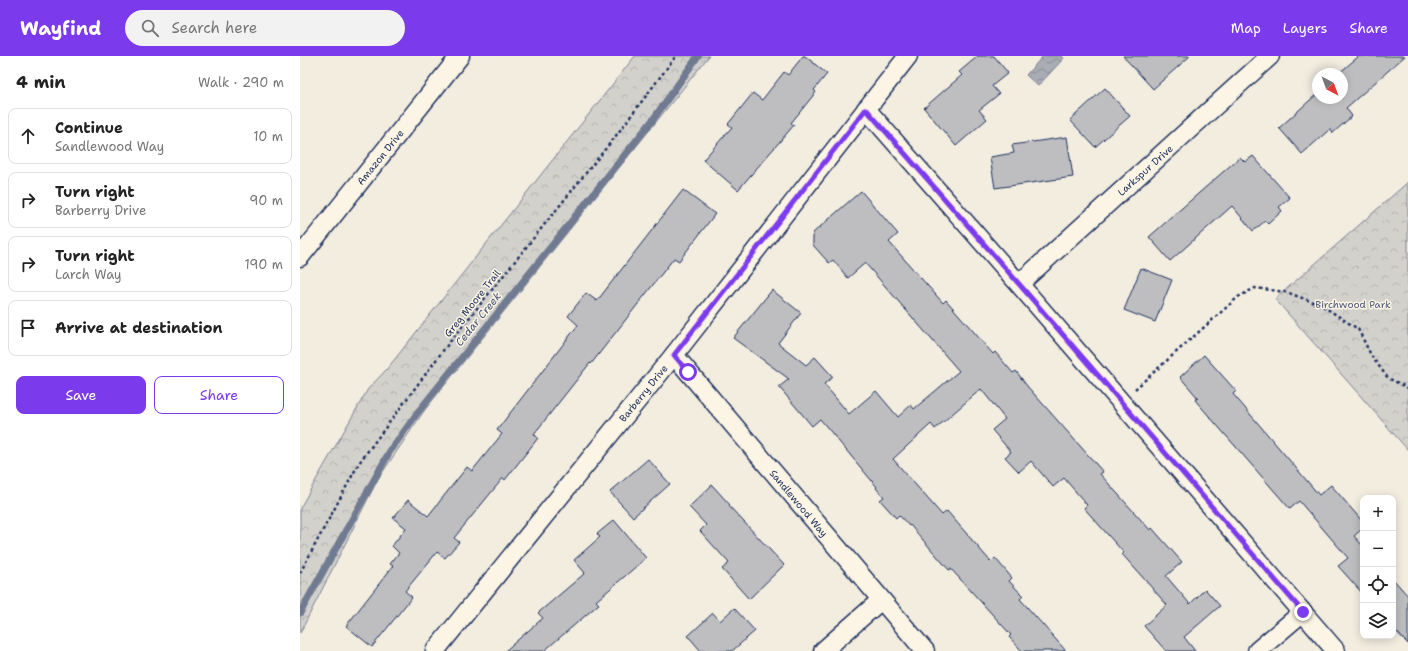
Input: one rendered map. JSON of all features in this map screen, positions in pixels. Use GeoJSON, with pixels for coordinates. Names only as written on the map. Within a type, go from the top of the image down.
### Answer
{"type":"FeatureCollection","features":[{"type":"Feature","properties":{"kind":"street","name":"Amazon Drive"},"geometry":{"type":"LineString","coordinates":[[300,257],[460,56]]}},
{"type":"Feature","properties":{"kind":"street","name":"Barberry Drive"},"geometry":{"type":"LineString","coordinates":[[434,651],[674,355],[908,56]]}},
{"type":"Feature","properties":{"kind":"street","name":"Larkspur Drive"},"geometry":{"type":"LineString","coordinates":[[1019,284],[1270,56]]}},
{"type":"Feature","properties":{"kind":"street"},"geometry":{"type":"LineString","coordinates":[[866,109],[1120,400],[1336,651]]}},
{"type":"Feature","properties":{"kind":"street","name":"Sandlewood Way"},"geometry":{"type":"LineString","coordinates":[[674,355],[925,651]]}},
{"type":"Feature","properties":{"kind":"street"},"geometry":{"type":"LineString","coordinates":[[823,651],[881,600]]}},
{"type":"Feature","properties":{"kind":"street"},"geometry":{"type":"LineString","coordinates":[[1258,651],[1303,612]]}},
{"type":"Feature","properties":{"kind":"path","name":"Greg Moore Trail"},"geometry":{"type":"LineString","coordinates":[[300,573],[359,463],[446,348],[615,137],[676,56]]}},
{"type":"Feature","properties":{"kind":"path"},"geometry":{"type":"LineString","coordinates":[[1120,400],[1133,391],[1238,296],[1255,288],[1286,292],[1321,305],[1358,329],[1372,357],[1388,378],[1408,388]]}},
{"type":"Feature","properties":{"kind":"green space"},"geometry":{"type":"Polygon","coordinates":[[[635,56],[709,56],[424,411],[378,479],[300,633],[300,508],[368,389],[387,369],[635,56]]]}},
{"type":"Feature","properties":{"kind":"green space","name":"Birchwood Park"},"geometry":{"type":"Polygon","coordinates":[[[1408,182],[1408,450],[1275,299],[1408,182]]]}},
{"type":"Feature","properties":{"kind":"water"},"geometry":{"type":"Polygon","coordinates":[[[1043,56],[1061,56],[1064,58],[1038,86],[1026,75],[1043,56]]]}},
{"type":"Feature","properties":{"kind":"building"},"geometry":{"type":"Polygon","coordinates":[[[803,56],[827,74],[814,90],[816,92],[791,123],[794,125],[738,190],[703,160],[732,127],[728,124],[753,93],[762,100],[784,72],[788,75],[803,56]]]}},
{"type":"Feature","properties":{"kind":"building"},"geometry":{"type":"Polygon","coordinates":[[[978,56],[994,56],[1008,73],[992,86],[999,94],[979,110],[987,119],[956,146],[924,108],[962,75],[959,72],[978,56]]]}},
{"type":"Feature","properties":{"kind":"building"},"geometry":{"type":"Polygon","coordinates":[[[1123,56],[1190,56],[1153,89],[1123,56]]]}},
{"type":"Feature","properties":{"kind":"building"},"geometry":{"type":"Polygon","coordinates":[[[1359,56],[1405,56],[1346,108],[1352,116],[1333,133],[1330,129],[1302,154],[1279,128],[1312,98],[1312,104],[1348,104],[1348,68],[1345,68],[1359,56]]]}},
{"type":"Feature","properties":{"kind":"building"},"geometry":{"type":"Polygon","coordinates":[[[1105,88],[1130,116],[1095,147],[1070,120],[1105,88]]]}},
{"type":"Feature","properties":{"kind":"building"},"geometry":{"type":"Polygon","coordinates":[[[1067,137],[1073,177],[995,188],[990,157],[1014,153],[1012,145],[1067,137]]]}},
{"type":"Feature","properties":{"kind":"building"},"geometry":{"type":"Polygon","coordinates":[[[1253,156],[1290,198],[1279,207],[1282,211],[1268,224],[1265,221],[1253,231],[1232,206],[1170,261],[1149,237],[1240,157],[1245,162],[1253,156]]]}},
{"type":"Feature","properties":{"kind":"building"},"geometry":{"type":"Polygon","coordinates":[[[683,190],[715,214],[679,261],[674,258],[534,434],[538,438],[505,480],[503,478],[454,538],[459,542],[445,558],[437,552],[405,591],[412,597],[372,647],[346,626],[393,566],[390,564],[399,553],[392,546],[406,528],[393,518],[408,500],[428,516],[467,467],[472,471],[502,434],[497,430],[578,325],[568,316],[586,293],[597,301],[683,190]]]}},
{"type":"Feature","properties":{"kind":"building"},"geometry":{"type":"Polygon","coordinates":[[[861,191],[898,234],[889,242],[943,303],[946,300],[993,354],[995,352],[1013,373],[1016,371],[1027,386],[1103,472],[1100,474],[1150,530],[1152,528],[1182,562],[1166,576],[1190,604],[1205,589],[1220,606],[1184,637],[1195,651],[1166,651],[1144,626],[1167,605],[1084,508],[1087,505],[1064,478],[1053,487],[1031,461],[1019,472],[1005,457],[1011,452],[992,430],[1005,419],[981,389],[935,429],[931,424],[893,459],[942,515],[947,511],[991,562],[995,558],[1012,578],[1009,581],[1023,596],[1020,599],[1066,651],[1022,651],[1009,637],[1011,635],[951,569],[949,570],[910,525],[909,526],[899,515],[896,518],[880,500],[884,497],[876,488],[877,487],[820,419],[812,426],[779,387],[789,379],[733,338],[772,290],[801,313],[778,343],[806,365],[815,357],[833,377],[824,384],[849,414],[876,391],[898,417],[911,405],[914,409],[959,371],[865,263],[848,278],[833,260],[829,263],[813,245],[813,233],[861,191]]]}},
{"type":"Feature","properties":{"kind":"building"},"geometry":{"type":"Polygon","coordinates":[[[1141,268],[1172,280],[1155,322],[1124,310],[1141,268]]]}},
{"type":"Feature","properties":{"kind":"building"},"geometry":{"type":"Polygon","coordinates":[[[1204,355],[1236,391],[1233,394],[1319,495],[1331,485],[1360,519],[1360,531],[1354,536],[1360,543],[1360,591],[1338,566],[1348,558],[1299,501],[1290,509],[1195,400],[1198,398],[1180,377],[1204,355]]]}},
{"type":"Feature","properties":{"kind":"building"},"geometry":{"type":"Polygon","coordinates":[[[648,459],[670,484],[633,517],[610,492],[648,459]]]}},
{"type":"Feature","properties":{"kind":"building"},"geometry":{"type":"Polygon","coordinates":[[[712,485],[730,505],[729,506],[784,565],[749,599],[722,569],[729,563],[700,531],[706,525],[689,507],[712,485]]]}},
{"type":"Feature","properties":{"kind":"building"},"geometry":{"type":"Polygon","coordinates":[[[614,520],[646,558],[596,601],[599,604],[544,651],[505,651],[543,618],[538,613],[585,573],[574,560],[600,537],[597,534],[614,520]]]}},
{"type":"Feature","properties":{"kind":"building"},"geometry":{"type":"Polygon","coordinates":[[[1396,582],[1408,596],[1408,644],[1396,631],[1396,582]]]}},
{"type":"Feature","properties":{"kind":"building"},"geometry":{"type":"Polygon","coordinates":[[[734,608],[755,631],[732,651],[701,651],[688,636],[713,613],[720,621],[734,608]]]}},
{"type":"Feature","properties":{"kind":"waterway","name":"Cedar Creek"},"geometry":{"type":"LineString","coordinates":[[300,613],[390,451],[418,412],[652,121],[698,56]]}},
{"type":"Feature","properties":{"kind":"route"},"geometry":{"type":"LineString","coordinates":[[688,372],[674,355],[866,109],[1303,612]]}}]}
